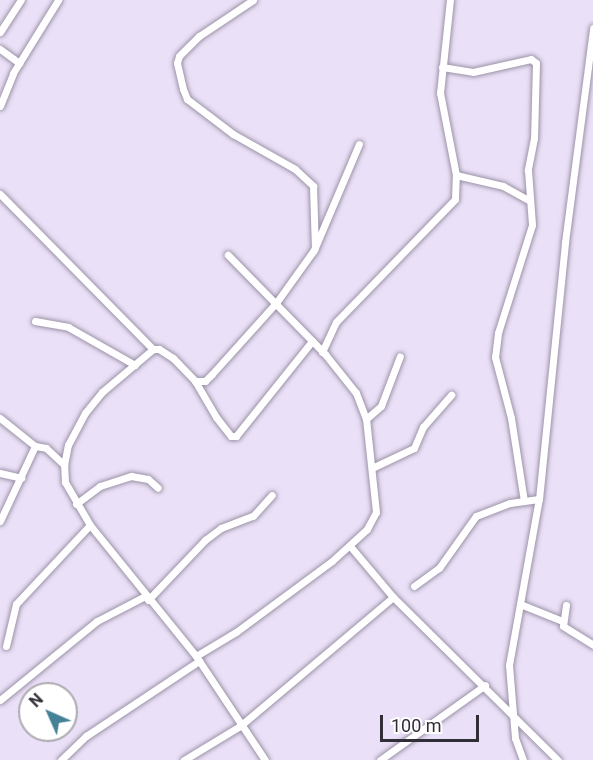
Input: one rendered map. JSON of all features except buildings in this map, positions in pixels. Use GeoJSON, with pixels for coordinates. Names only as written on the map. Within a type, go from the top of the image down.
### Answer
{"type":"FeatureCollection","features":[{"type":"Feature","properties":{"kind":"street"},"geometry":{"type":"LineString","coordinates":[[0,32],[21,0]]}},
{"type":"Feature","properties":{"kind":"street"},"geometry":{"type":"LineString","coordinates":[[0,106],[19,63],[58,0]]}},
{"type":"Feature","properties":{"kind":"street"},"geometry":{"type":"LineString","coordinates":[[253,0],[199,36],[179,56],[183,89],[187,99],[233,134],[295,169],[313,186],[314,250]]}},
{"type":"Feature","properties":{"kind":"street"},"geometry":{"type":"LineString","coordinates":[[322,352],[336,322],[445,213],[455,199],[456,175],[440,93],[450,0]]}},
{"type":"Feature","properties":{"kind":"street"},"geometry":{"type":"LineString","coordinates":[[523,760],[512,713],[509,665],[539,499],[565,242],[593,28]]}},
{"type":"Feature","properties":{"kind":"street"},"geometry":{"type":"LineString","coordinates":[[0,48],[19,63]]}},
{"type":"Feature","properties":{"kind":"street"},"geometry":{"type":"LineString","coordinates":[[442,67],[473,72],[531,59],[537,63],[534,138],[528,170],[532,225],[498,333],[495,357],[511,418],[524,501]]}},
{"type":"Feature","properties":{"kind":"street"},"geometry":{"type":"LineString","coordinates":[[195,381],[205,381],[276,303],[314,250],[359,144]]}},
{"type":"Feature","properties":{"kind":"street"},"geometry":{"type":"LineString","coordinates":[[456,175],[503,186],[530,201]]}},
{"type":"Feature","properties":{"kind":"street"},"geometry":{"type":"LineString","coordinates":[[0,194],[153,349]]}},
{"type":"Feature","properties":{"kind":"street"},"geometry":{"type":"LineString","coordinates":[[61,760],[86,736],[236,632],[350,546],[376,512],[374,467],[366,419],[356,393],[312,341],[228,255]]}},
{"type":"Feature","properties":{"kind":"street"},"geometry":{"type":"LineString","coordinates":[[35,321],[68,327],[135,365]]}},
{"type":"Feature","properties":{"kind":"street"},"geometry":{"type":"LineString","coordinates":[[265,760],[197,659],[90,525],[64,482],[64,465],[68,445],[85,413],[102,392],[153,349],[159,349],[173,358],[195,381],[225,429],[236,436],[312,341]]}},
{"type":"Feature","properties":{"kind":"street"},"geometry":{"type":"LineString","coordinates":[[366,419],[381,406],[400,356]]}},
{"type":"Feature","properties":{"kind":"street"},"geometry":{"type":"LineString","coordinates":[[374,467],[414,448],[423,427],[451,395]]}},
{"type":"Feature","properties":{"kind":"street"},"geometry":{"type":"LineString","coordinates":[[0,418],[35,446],[46,448],[64,465]]}},
{"type":"Feature","properties":{"kind":"street"},"geometry":{"type":"LineString","coordinates":[[0,521],[35,446]]}},
{"type":"Feature","properties":{"kind":"street"},"geometry":{"type":"LineString","coordinates":[[0,473],[21,478]]}},
{"type":"Feature","properties":{"kind":"street"},"geometry":{"type":"LineString","coordinates":[[76,504],[100,486],[131,476],[148,479],[158,488]]}},
{"type":"Feature","properties":{"kind":"street"},"geometry":{"type":"LineString","coordinates":[[0,700],[97,621],[147,598],[205,540],[221,528],[253,516],[272,495]]}},
{"type":"Feature","properties":{"kind":"street"},"geometry":{"type":"LineString","coordinates":[[414,586],[439,568],[476,516],[524,501],[539,499]]}},
{"type":"Feature","properties":{"kind":"street"},"geometry":{"type":"LineString","coordinates":[[6,646],[16,604],[90,525]]}},
{"type":"Feature","properties":{"kind":"street"},"geometry":{"type":"LineString","coordinates":[[350,546],[393,597],[485,685],[558,760]]}},
{"type":"Feature","properties":{"kind":"street"},"geometry":{"type":"LineString","coordinates":[[184,760],[240,726],[393,597]]}},
{"type":"Feature","properties":{"kind":"street"},"geometry":{"type":"LineString","coordinates":[[520,604],[562,621],[571,634],[593,645]]}},
{"type":"Feature","properties":{"kind":"street"},"geometry":{"type":"LineString","coordinates":[[562,621],[566,605]]}},
{"type":"Feature","properties":{"kind":"street"},"geometry":{"type":"LineString","coordinates":[[380,760],[485,685]]}}]}
